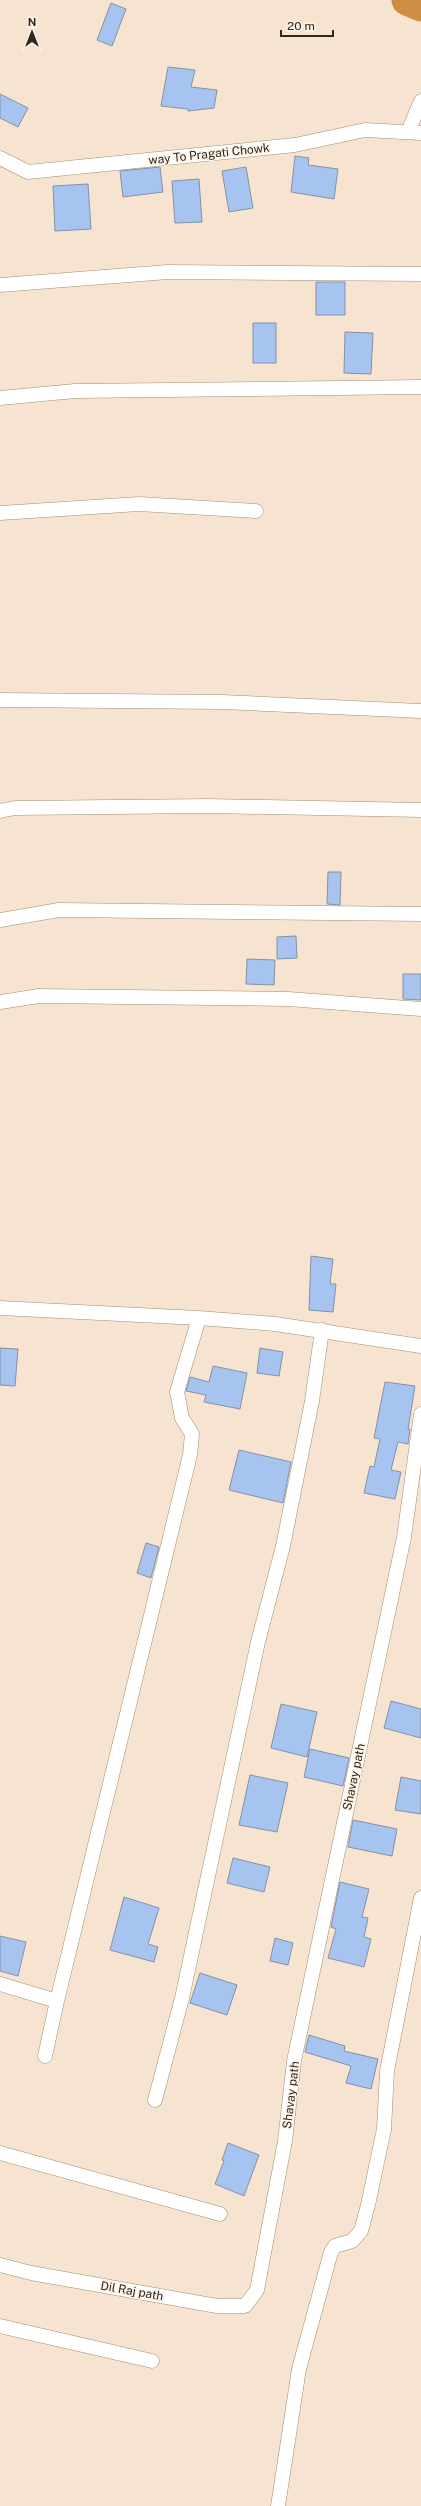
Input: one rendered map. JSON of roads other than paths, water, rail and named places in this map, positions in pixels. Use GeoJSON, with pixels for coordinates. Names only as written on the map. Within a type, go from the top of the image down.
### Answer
{"type":"FeatureCollection","features":[{"type":"Feature","properties":{"kind":"street"},"geometry":{"type":"LineString","coordinates":[[415,133],[421,101]]}},
{"type":"Feature","properties":{"kind":"street","name":"way To Pragati Chowk"},"geometry":{"type":"LineString","coordinates":[[0,158],[28,172],[294,145],[366,130],[415,133]]}},
{"type":"Feature","properties":{"kind":"street"},"geometry":{"type":"LineString","coordinates":[[0,285],[168,272],[421,274]]}},
{"type":"Feature","properties":{"kind":"street"},"geometry":{"type":"LineString","coordinates":[[0,398],[75,391],[421,387]]}},
{"type":"Feature","properties":{"kind":"street"},"geometry":{"type":"LineString","coordinates":[[0,513],[139,504],[256,511]]}},
{"type":"Feature","properties":{"kind":"street"},"geometry":{"type":"LineString","coordinates":[[0,700],[223,702],[421,711]]}},
{"type":"Feature","properties":{"kind":"street"},"geometry":{"type":"LineString","coordinates":[[0,811],[15,808],[208,806],[421,810]]}},
{"type":"Feature","properties":{"kind":"street"},"geometry":{"type":"LineString","coordinates":[[0,920],[59,910],[421,914]]}},
{"type":"Feature","properties":{"kind":"street"},"geometry":{"type":"LineString","coordinates":[[0,1002],[39,996],[288,999],[421,1009]]}},
{"type":"Feature","properties":{"kind":"street"},"geometry":{"type":"LineString","coordinates":[[0,1308],[199,1318],[322,1330],[421,1346]]}},
{"type":"Feature","properties":{"kind":"street"},"geometry":{"type":"LineString","coordinates":[[45,2056],[57,2001],[190,1455],[192,1434],[182,1418],[177,1392],[199,1318]]}},
{"type":"Feature","properties":{"kind":"street"},"geometry":{"type":"LineString","coordinates":[[155,2100],[184,1990],[258,1642],[283,1546],[312,1401],[322,1330]]}},
{"type":"Feature","properties":{"kind":"street","name":"Shavay path"},"geometry":{"type":"LineString","coordinates":[[257,2290],[286,2141],[294,2062],[404,1537],[421,1414]]}},
{"type":"Feature","properties":{"kind":"street"},"geometry":{"type":"LineString","coordinates":[[278,2506],[299,2369],[331,2252],[335,2246],[352,2241],[361,2231],[368,2205],[384,2129],[387,2071],[421,1898]]}},
{"type":"Feature","properties":{"kind":"street"},"geometry":{"type":"LineString","coordinates":[[0,1984],[57,2001]]}},
{"type":"Feature","properties":{"kind":"street"},"geometry":{"type":"LineString","coordinates":[[0,2152],[220,2214]]}},
{"type":"Feature","properties":{"kind":"street","name":"Dil Raj path"},"geometry":{"type":"LineString","coordinates":[[0,2265],[31,2273],[216,2306],[245,2306],[257,2290]]}},
{"type":"Feature","properties":{"kind":"street"},"geometry":{"type":"LineString","coordinates":[[0,2326],[152,2361]]}},
{"type":"Feature","properties":{"kind":"waterway"},"geometry":{"type":"LineString","coordinates":[[407,0],[421,6]]}}]}
